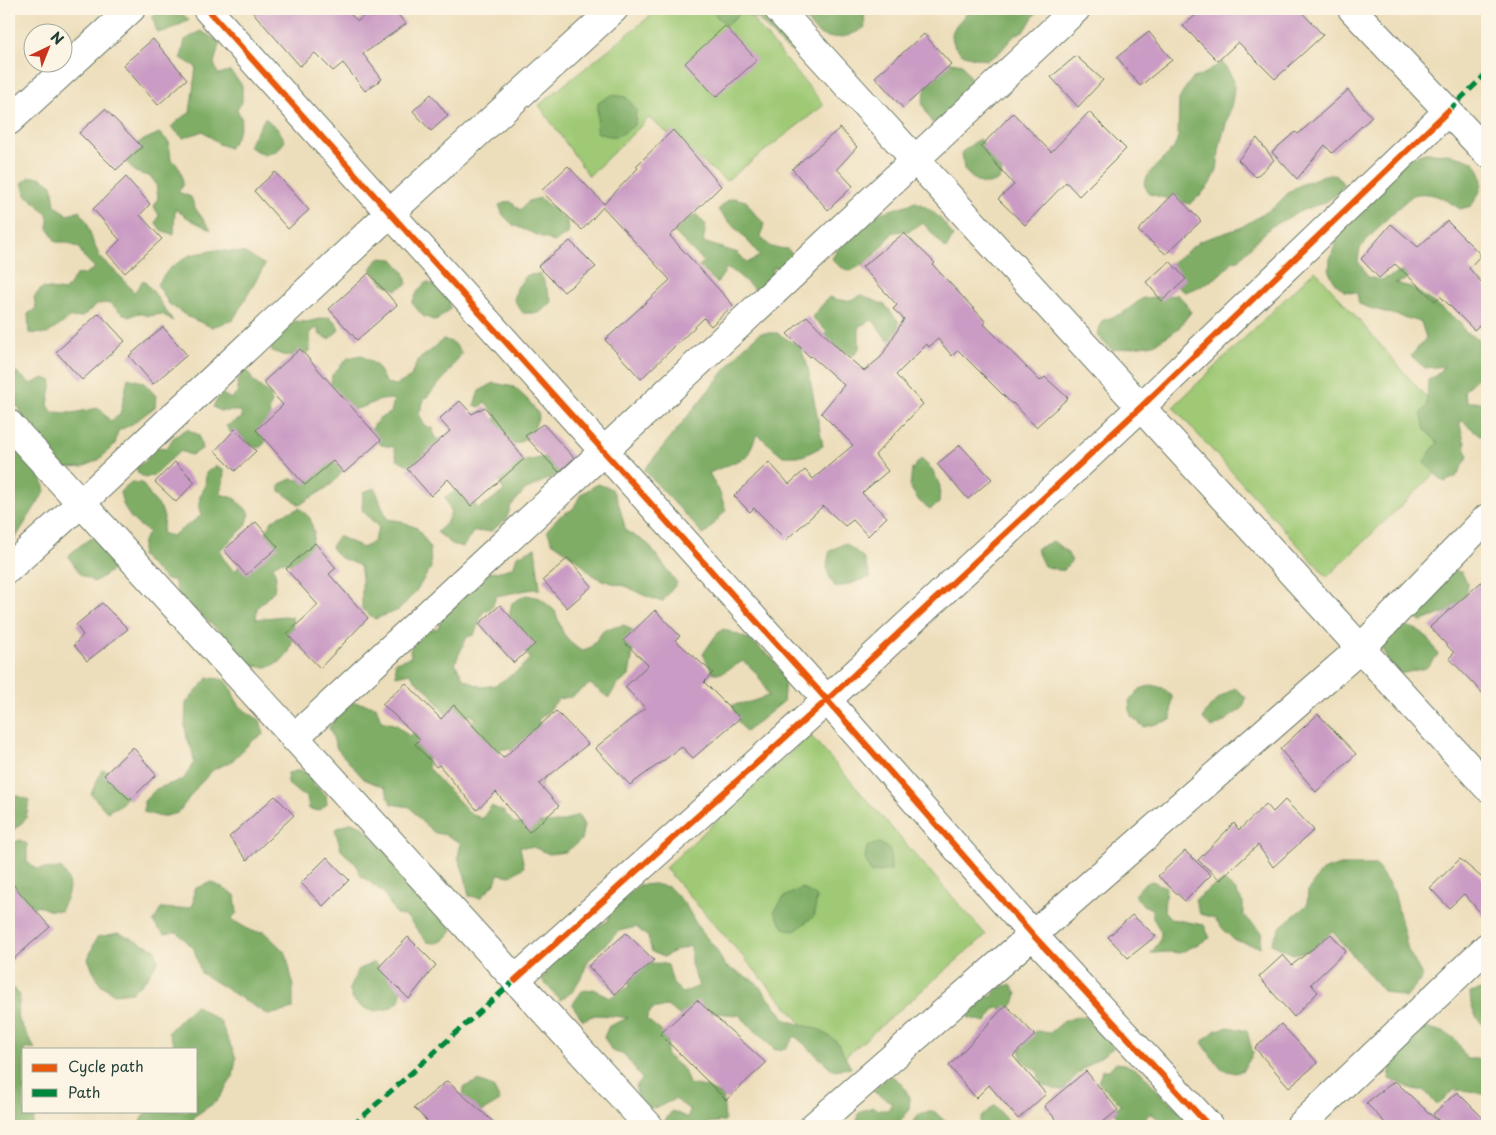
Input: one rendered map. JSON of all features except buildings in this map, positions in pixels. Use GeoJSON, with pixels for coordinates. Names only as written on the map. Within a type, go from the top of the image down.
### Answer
{"type":"FeatureCollection","features":[{"type":"Feature","properties":{"kind":"street"},"geometry":{"type":"LineString","coordinates":[[207,9],[827,700],[1033,935],[1209,1126]]}},
{"type":"Feature","properties":{"kind":"street"},"geometry":{"type":"LineString","coordinates":[[9,568],[390,213],[614,9]]}},
{"type":"Feature","properties":{"kind":"street"},"geometry":{"type":"LineString","coordinates":[[778,9],[1487,787]]}},
{"type":"Feature","properties":{"kind":"street"},"geometry":{"type":"LineString","coordinates":[[294,738],[604,452],[1076,9]]}},
{"type":"Feature","properties":{"kind":"street"},"geometry":{"type":"LineString","coordinates":[[1352,9],[1487,153]]}},
{"type":"Feature","properties":{"kind":"street"},"geometry":{"type":"LineString","coordinates":[[9,121],[127,10]]}},
{"type":"Feature","properties":{"kind":"street"},"geometry":{"type":"LineString","coordinates":[[515,980],[827,700],[1141,407],[1448,111]]}},
{"type":"Feature","properties":{"kind":"street"},"geometry":{"type":"LineString","coordinates":[[9,424],[649,1126]]}},
{"type":"Feature","properties":{"kind":"street"},"geometry":{"type":"LineString","coordinates":[[814,1126],[1361,648],[1487,518]]}},
{"type":"Feature","properties":{"kind":"street"},"geometry":{"type":"LineString","coordinates":[[1300,1126],[1487,947]]}},
{"type":"Feature","properties":{"kind":"green space"},"geometry":{"type":"Polygon","coordinates":[[[159,9],[177,9],[189,20],[168,31],[157,32],[152,15],[159,9]]]}},
{"type":"Feature","properties":{"kind":"green space"},"geometry":{"type":"Polygon","coordinates":[[[659,9],[744,9],[824,105],[726,181],[649,118],[589,176],[539,105],[659,9]]]}},
{"type":"Feature","properties":{"kind":"green space"},"geometry":{"type":"Polygon","coordinates":[[[712,9],[767,9],[806,50],[798,56],[782,45],[758,19],[741,13],[726,25],[713,13],[712,9]]]}},
{"type":"Feature","properties":{"kind":"green space"},"geometry":{"type":"Polygon","coordinates":[[[807,9],[864,9],[865,27],[845,36],[823,36],[807,21],[807,9]]]}},
{"type":"Feature","properties":{"kind":"green space"},"geometry":{"type":"Polygon","coordinates":[[[971,9],[1040,9],[1026,29],[1014,36],[998,54],[987,60],[964,55],[955,47],[951,35],[956,25],[971,9]]]}},
{"type":"Feature","properties":{"kind":"green space"},"geometry":{"type":"Polygon","coordinates":[[[201,31],[220,42],[214,63],[218,74],[230,71],[242,85],[242,102],[237,109],[242,120],[237,136],[229,148],[219,144],[203,131],[183,138],[171,127],[190,113],[196,67],[181,58],[185,40],[201,31]]]}},
{"type":"Feature","properties":{"kind":"green space"},"geometry":{"type":"Polygon","coordinates":[[[934,59],[962,64],[973,83],[954,113],[932,123],[922,103],[934,59]]]}},
{"type":"Feature","properties":{"kind":"green space"},"geometry":{"type":"Polygon","coordinates":[[[1222,62],[1230,73],[1234,85],[1234,93],[1220,146],[1217,171],[1213,179],[1203,193],[1190,204],[1149,194],[1144,184],[1149,173],[1174,148],[1178,137],[1179,100],[1184,90],[1192,79],[1206,73],[1222,62]]]}},
{"type":"Feature","properties":{"kind":"green space"},"geometry":{"type":"Polygon","coordinates":[[[611,95],[626,97],[636,109],[635,124],[618,136],[609,136],[597,132],[598,103],[611,95]]]}},
{"type":"Feature","properties":{"kind":"green space"},"geometry":{"type":"Polygon","coordinates":[[[265,118],[279,130],[285,141],[277,151],[264,155],[248,146],[265,118]]]}},
{"type":"Feature","properties":{"kind":"green space"},"geometry":{"type":"Polygon","coordinates":[[[159,133],[169,142],[171,160],[175,162],[181,171],[183,186],[178,192],[191,197],[195,208],[211,230],[175,209],[174,235],[161,230],[156,223],[159,215],[154,207],[158,198],[156,184],[151,177],[135,172],[126,161],[131,146],[159,133]]]}},
{"type":"Feature","properties":{"kind":"green space"},"geometry":{"type":"Polygon","coordinates":[[[979,139],[990,150],[1002,171],[999,180],[993,183],[980,183],[964,170],[962,152],[979,139]]]}},
{"type":"Feature","properties":{"kind":"green space"},"geometry":{"type":"Polygon","coordinates":[[[1425,153],[1455,155],[1474,162],[1482,177],[1477,197],[1471,206],[1460,209],[1434,195],[1416,194],[1412,196],[1369,237],[1360,249],[1358,261],[1368,277],[1381,280],[1408,269],[1424,267],[1403,281],[1395,283],[1411,287],[1460,322],[1466,333],[1479,339],[1487,346],[1487,377],[1478,377],[1464,391],[1467,402],[1487,402],[1487,435],[1481,436],[1461,420],[1460,425],[1468,457],[1456,477],[1444,482],[1424,463],[1438,443],[1425,430],[1421,413],[1427,406],[1428,380],[1445,366],[1425,368],[1411,356],[1426,338],[1421,322],[1359,304],[1357,293],[1344,291],[1335,283],[1329,272],[1330,259],[1342,225],[1401,160],[1425,153]]]}},
{"type":"Feature","properties":{"kind":"green space"},"geometry":{"type":"Polygon","coordinates":[[[1324,175],[1336,175],[1344,185],[1336,195],[1326,202],[1303,210],[1272,226],[1239,260],[1233,261],[1217,277],[1185,292],[1175,285],[1171,264],[1200,241],[1240,228],[1273,208],[1290,191],[1324,175]]]}},
{"type":"Feature","properties":{"kind":"green space"},"geometry":{"type":"Polygon","coordinates":[[[30,177],[40,177],[52,185],[55,205],[68,215],[79,210],[87,222],[100,257],[123,279],[134,293],[143,280],[173,321],[162,314],[149,316],[138,313],[129,317],[110,303],[97,304],[82,317],[70,318],[47,334],[29,333],[28,314],[36,308],[34,297],[42,288],[65,291],[76,275],[85,274],[95,268],[84,257],[79,248],[67,242],[56,242],[48,228],[48,216],[26,195],[22,183],[30,177]]]}},
{"type":"Feature","properties":{"kind":"green space"},"geometry":{"type":"Polygon","coordinates":[[[540,198],[567,221],[568,234],[554,242],[513,225],[503,215],[499,205],[510,201],[520,210],[529,201],[540,198]]]}},
{"type":"Feature","properties":{"kind":"green space"},"geometry":{"type":"Polygon","coordinates":[[[734,198],[746,201],[764,223],[761,237],[771,247],[787,249],[793,254],[791,266],[773,268],[771,283],[761,295],[737,274],[726,268],[717,283],[699,266],[704,262],[666,224],[677,207],[689,219],[696,214],[706,225],[703,242],[738,253],[747,263],[760,256],[718,210],[728,200],[734,198]]]}},
{"type":"Feature","properties":{"kind":"green space"},"geometry":{"type":"Polygon","coordinates":[[[916,202],[928,208],[946,225],[953,236],[946,249],[923,223],[909,231],[893,232],[875,254],[865,263],[851,271],[840,267],[832,259],[837,250],[874,215],[916,202]]]}},
{"type":"Feature","properties":{"kind":"green space"},"geometry":{"type":"Polygon","coordinates":[[[216,250],[245,253],[265,265],[233,320],[212,327],[188,317],[169,304],[157,284],[170,268],[190,255],[216,250]]]}},
{"type":"Feature","properties":{"kind":"green space"},"geometry":{"type":"Polygon","coordinates":[[[379,258],[393,259],[404,272],[407,284],[396,290],[383,283],[371,269],[379,258]]]}},
{"type":"Feature","properties":{"kind":"green space"},"geometry":{"type":"Polygon","coordinates":[[[1315,270],[1466,443],[1327,577],[1173,407],[1315,270]]]}},
{"type":"Feature","properties":{"kind":"green space"},"geometry":{"type":"Polygon","coordinates":[[[541,274],[552,302],[539,313],[523,313],[514,300],[517,288],[527,275],[541,274]]]}},
{"type":"Feature","properties":{"kind":"green space"},"geometry":{"type":"Polygon","coordinates":[[[427,282],[449,294],[450,309],[436,321],[423,316],[412,303],[419,289],[427,282]]]}},
{"type":"Feature","properties":{"kind":"green space"},"geometry":{"type":"Polygon","coordinates":[[[861,295],[885,305],[899,322],[896,338],[887,340],[873,320],[859,326],[859,349],[853,356],[843,350],[835,355],[820,339],[827,332],[812,317],[829,297],[845,301],[861,295]]]}},
{"type":"Feature","properties":{"kind":"green space"},"geometry":{"type":"Polygon","coordinates":[[[1178,295],[1191,312],[1177,330],[1154,344],[1112,350],[1097,336],[1102,321],[1123,313],[1143,298],[1178,295]]]}},
{"type":"Feature","properties":{"kind":"green space"},"geometry":{"type":"Polygon","coordinates":[[[329,317],[336,322],[339,330],[329,339],[320,335],[317,328],[310,332],[310,351],[291,356],[272,351],[268,339],[293,321],[306,322],[329,317]]]}},
{"type":"Feature","properties":{"kind":"green space"},"geometry":{"type":"Polygon","coordinates":[[[760,333],[777,333],[800,347],[807,364],[823,446],[803,456],[783,456],[757,434],[747,457],[709,473],[719,491],[726,510],[704,535],[644,470],[743,348],[760,333]]]}},
{"type":"Feature","properties":{"kind":"green space"},"geometry":{"type":"Polygon","coordinates":[[[443,339],[454,343],[462,353],[445,377],[424,400],[419,414],[425,426],[433,428],[435,439],[446,439],[427,455],[408,465],[397,459],[394,447],[381,445],[370,432],[379,418],[391,413],[394,399],[380,400],[346,411],[330,394],[332,375],[348,358],[361,355],[376,365],[386,383],[396,385],[410,378],[418,360],[443,339]]]}},
{"type":"Feature","properties":{"kind":"green space"},"geometry":{"type":"Polygon","coordinates":[[[9,366],[31,384],[44,378],[52,381],[48,405],[52,412],[72,413],[99,408],[110,421],[120,415],[128,378],[143,382],[156,396],[155,407],[132,424],[118,431],[115,444],[100,459],[83,467],[68,468],[54,460],[26,425],[19,407],[9,404],[9,366]]]}},
{"type":"Feature","properties":{"kind":"green space"},"geometry":{"type":"Polygon","coordinates":[[[246,367],[253,381],[270,395],[272,403],[269,409],[266,440],[259,448],[252,446],[236,430],[230,432],[226,426],[242,418],[241,411],[220,411],[213,407],[221,393],[231,399],[238,393],[237,382],[246,367]]]}},
{"type":"Feature","properties":{"kind":"green space"},"geometry":{"type":"Polygon","coordinates":[[[494,383],[514,387],[529,401],[539,415],[535,426],[523,441],[512,445],[494,422],[497,416],[485,402],[480,407],[474,405],[479,391],[494,383]]]}},
{"type":"Feature","properties":{"kind":"green space"},"geometry":{"type":"Polygon","coordinates":[[[187,429],[199,435],[202,449],[191,455],[180,451],[154,475],[145,478],[138,473],[136,467],[145,462],[156,447],[167,448],[173,438],[187,429]]]}},
{"type":"Feature","properties":{"kind":"green space"},"geometry":{"type":"Polygon","coordinates":[[[9,446],[21,451],[39,468],[45,491],[13,542],[9,544],[9,446]]]}},
{"type":"Feature","properties":{"kind":"green space"},"geometry":{"type":"Polygon","coordinates":[[[333,455],[345,466],[339,476],[326,488],[300,505],[280,491],[280,484],[291,479],[306,480],[333,455]]]}},
{"type":"Feature","properties":{"kind":"green space"},"geometry":{"type":"Polygon","coordinates":[[[550,456],[562,457],[562,469],[554,476],[525,490],[511,506],[506,520],[491,531],[473,532],[463,547],[452,544],[437,532],[446,524],[451,512],[445,497],[458,490],[469,495],[478,509],[504,491],[494,470],[550,456]]]}},
{"type":"Feature","properties":{"kind":"green space"},"geometry":{"type":"Polygon","coordinates":[[[921,459],[932,469],[940,486],[939,503],[930,509],[919,501],[910,487],[912,469],[921,459]]]}},
{"type":"Feature","properties":{"kind":"green space"},"geometry":{"type":"Polygon","coordinates":[[[215,466],[224,471],[220,494],[234,498],[250,513],[246,526],[220,550],[223,558],[234,571],[246,561],[262,540],[272,521],[281,515],[300,508],[310,518],[314,533],[310,553],[298,566],[282,561],[273,566],[276,577],[274,591],[257,608],[256,619],[292,617],[294,635],[289,652],[280,662],[269,667],[241,666],[234,657],[235,645],[178,596],[174,580],[166,580],[141,556],[143,541],[149,532],[137,524],[126,511],[120,492],[131,482],[142,483],[161,508],[164,518],[162,533],[172,536],[201,516],[199,508],[200,496],[205,487],[206,473],[215,466]]]}},
{"type":"Feature","properties":{"kind":"green space"},"geometry":{"type":"Polygon","coordinates":[[[598,484],[612,489],[619,505],[626,531],[648,544],[677,583],[662,602],[628,587],[594,576],[575,558],[552,542],[547,530],[560,516],[573,509],[581,494],[598,484]]]}},
{"type":"Feature","properties":{"kind":"green space"},"geometry":{"type":"Polygon","coordinates":[[[375,488],[387,519],[401,521],[417,528],[430,547],[431,568],[416,591],[399,610],[375,619],[362,609],[360,566],[339,557],[331,547],[338,536],[363,548],[373,542],[379,528],[362,510],[363,492],[375,488]]]}},
{"type":"Feature","properties":{"kind":"green space"},"geometry":{"type":"Polygon","coordinates":[[[92,538],[106,544],[118,559],[111,571],[94,582],[80,574],[68,556],[92,538]]]}},
{"type":"Feature","properties":{"kind":"green space"},"geometry":{"type":"Polygon","coordinates":[[[1053,541],[1067,552],[1072,561],[1062,571],[1044,566],[1036,549],[1053,541]]]}},
{"type":"Feature","properties":{"kind":"green space"},"geometry":{"type":"Polygon","coordinates":[[[845,543],[863,557],[871,577],[836,588],[827,571],[828,557],[830,551],[845,543]]]}},
{"type":"Feature","properties":{"kind":"green space"},"geometry":{"type":"Polygon","coordinates":[[[535,548],[540,589],[496,596],[492,608],[483,612],[474,635],[467,637],[455,663],[464,679],[481,687],[496,685],[519,670],[530,658],[515,643],[506,628],[512,603],[526,595],[540,598],[555,611],[563,633],[581,651],[591,647],[604,630],[624,625],[635,632],[629,676],[616,686],[609,698],[590,684],[571,697],[558,699],[548,712],[538,720],[542,728],[542,779],[540,792],[515,763],[511,749],[501,749],[495,756],[469,730],[475,718],[469,715],[459,720],[450,719],[427,690],[410,673],[396,676],[395,662],[411,657],[410,649],[426,631],[438,628],[443,615],[489,573],[514,566],[517,556],[535,548]]]}},
{"type":"Feature","properties":{"kind":"green space"},"geometry":{"type":"Polygon","coordinates":[[[1445,570],[1461,572],[1468,583],[1465,603],[1455,609],[1421,622],[1413,617],[1410,606],[1445,570]]]}},
{"type":"Feature","properties":{"kind":"green space"},"geometry":{"type":"Polygon","coordinates":[[[1398,625],[1418,630],[1427,637],[1438,655],[1426,668],[1395,675],[1380,645],[1398,625]]]}},
{"type":"Feature","properties":{"kind":"green space"},"geometry":{"type":"Polygon","coordinates":[[[723,629],[749,639],[773,659],[785,680],[783,702],[746,732],[739,723],[732,705],[768,696],[758,676],[743,661],[722,673],[713,673],[703,654],[716,635],[723,629]]]}},
{"type":"Feature","properties":{"kind":"green space"},"geometry":{"type":"Polygon","coordinates":[[[208,678],[223,680],[230,686],[240,706],[260,720],[264,734],[253,740],[232,761],[213,770],[197,787],[178,813],[161,817],[144,812],[144,801],[156,789],[184,779],[194,762],[185,726],[186,703],[208,678]]]}},
{"type":"Feature","properties":{"kind":"green space"},"geometry":{"type":"Polygon","coordinates":[[[1152,685],[1163,688],[1172,696],[1171,720],[1144,727],[1131,716],[1129,701],[1140,689],[1152,685]]]}},
{"type":"Feature","properties":{"kind":"green space"},"geometry":{"type":"Polygon","coordinates":[[[1235,688],[1246,698],[1243,708],[1212,728],[1203,719],[1216,701],[1235,688]]]}},
{"type":"Feature","properties":{"kind":"green space"},"geometry":{"type":"Polygon","coordinates":[[[353,702],[376,706],[381,721],[397,725],[409,736],[424,727],[428,768],[469,812],[482,819],[491,806],[503,811],[515,824],[562,822],[578,815],[584,825],[581,840],[566,852],[549,854],[533,847],[520,847],[524,867],[510,876],[498,874],[495,883],[481,898],[469,896],[465,876],[458,857],[461,843],[446,835],[435,833],[422,822],[410,807],[391,804],[385,788],[364,779],[337,749],[329,727],[340,712],[353,702]]]}},
{"type":"Feature","properties":{"kind":"green space"},"geometry":{"type":"Polygon","coordinates":[[[810,735],[986,935],[837,1064],[665,868],[810,735]]]}},
{"type":"Feature","properties":{"kind":"green space"},"geometry":{"type":"Polygon","coordinates":[[[102,770],[118,773],[135,788],[120,805],[107,812],[91,794],[102,770]]]}},
{"type":"Feature","properties":{"kind":"green space"},"geometry":{"type":"Polygon","coordinates":[[[301,770],[310,776],[312,783],[326,795],[327,804],[319,811],[309,809],[307,797],[288,784],[288,773],[301,770]]]}},
{"type":"Feature","properties":{"kind":"green space"},"geometry":{"type":"Polygon","coordinates":[[[16,795],[29,800],[26,819],[9,834],[9,798],[16,795]]]}},
{"type":"Feature","properties":{"kind":"green space"},"geometry":{"type":"Polygon","coordinates":[[[352,822],[362,826],[450,919],[452,931],[444,940],[435,943],[427,942],[407,917],[396,914],[383,892],[361,876],[356,864],[341,850],[335,829],[352,822]]]}},
{"type":"Feature","properties":{"kind":"green space"},"geometry":{"type":"Polygon","coordinates":[[[20,840],[27,844],[27,862],[36,869],[61,868],[68,879],[68,894],[60,911],[48,910],[37,905],[27,914],[9,904],[9,844],[20,840]]]}},
{"type":"Feature","properties":{"kind":"green space"},"geometry":{"type":"Polygon","coordinates":[[[879,843],[890,849],[891,870],[871,873],[865,859],[867,847],[879,843]]]}},
{"type":"Feature","properties":{"kind":"green space"},"geometry":{"type":"Polygon","coordinates":[[[1340,865],[1376,865],[1394,892],[1408,950],[1423,977],[1405,998],[1383,991],[1332,931],[1312,950],[1293,954],[1271,944],[1280,927],[1307,905],[1308,890],[1322,871],[1340,865]]]}},
{"type":"Feature","properties":{"kind":"green space"},"geometry":{"type":"Polygon","coordinates":[[[1152,881],[1166,887],[1164,911],[1171,919],[1204,925],[1210,938],[1180,953],[1151,953],[1160,941],[1161,932],[1153,918],[1152,909],[1143,905],[1134,895],[1143,885],[1152,881]]]}},
{"type":"Feature","properties":{"kind":"green space"},"geometry":{"type":"Polygon","coordinates":[[[1224,881],[1235,890],[1243,903],[1243,915],[1262,932],[1260,947],[1234,940],[1214,918],[1200,914],[1195,900],[1209,889],[1224,881]]]}},
{"type":"Feature","properties":{"kind":"green space"},"geometry":{"type":"Polygon","coordinates":[[[212,882],[235,895],[237,913],[231,919],[251,931],[264,932],[286,953],[293,984],[293,1009],[268,1015],[201,973],[194,949],[177,932],[164,934],[153,923],[161,908],[180,909],[193,906],[194,889],[212,882]]]}},
{"type":"Feature","properties":{"kind":"green space"},"geometry":{"type":"Polygon","coordinates":[[[654,884],[669,887],[685,904],[698,927],[716,949],[725,966],[756,982],[786,1020],[820,1030],[837,1042],[851,1068],[833,1070],[795,1036],[786,1049],[775,1050],[739,1015],[713,1013],[682,1017],[667,1006],[652,1009],[646,1019],[661,1031],[668,1043],[666,1055],[684,1070],[689,1084],[706,1087],[723,1096],[725,1121],[708,1123],[707,1126],[665,1126],[663,1123],[672,1111],[688,1118],[690,1110],[675,1099],[658,1107],[645,1109],[637,1098],[636,1086],[642,1079],[625,1055],[612,1051],[604,1037],[609,1026],[628,1018],[595,1015],[583,1020],[572,1005],[582,991],[594,989],[609,998],[629,987],[631,975],[644,967],[657,963],[668,965],[673,984],[683,993],[699,986],[691,964],[691,946],[674,951],[664,957],[652,952],[648,937],[636,927],[619,931],[588,961],[583,974],[572,992],[560,1000],[542,980],[554,960],[584,934],[608,921],[609,911],[639,885],[654,884]]]}},
{"type":"Feature","properties":{"kind":"green space"},"geometry":{"type":"Polygon","coordinates":[[[802,888],[817,897],[814,916],[795,931],[784,928],[774,912],[784,897],[802,888]]]}},
{"type":"Feature","properties":{"kind":"green space"},"geometry":{"type":"Polygon","coordinates":[[[119,933],[155,949],[158,961],[147,978],[132,992],[114,994],[99,983],[88,959],[97,937],[119,933]]]}},
{"type":"Feature","properties":{"kind":"green space"},"geometry":{"type":"Polygon","coordinates":[[[374,962],[401,988],[400,1001],[390,1008],[378,1011],[361,1007],[354,1000],[349,989],[358,970],[374,962]]]}},
{"type":"Feature","properties":{"kind":"green space"},"geometry":{"type":"Polygon","coordinates":[[[1011,984],[1017,994],[1014,1004],[1007,1010],[996,1008],[986,1022],[969,1018],[965,1012],[979,993],[992,997],[996,989],[1011,984]]]}},
{"type":"Feature","properties":{"kind":"green space"},"geometry":{"type":"Polygon","coordinates":[[[9,985],[20,995],[17,1017],[34,1048],[22,1048],[22,1112],[56,1112],[48,1117],[36,1113],[32,1126],[9,1126],[9,985]]]}},
{"type":"Feature","properties":{"kind":"green space"},"geometry":{"type":"Polygon","coordinates":[[[1487,987],[1487,1028],[1474,1012],[1470,993],[1487,987]]]}},
{"type":"Feature","properties":{"kind":"green space"},"geometry":{"type":"Polygon","coordinates":[[[195,1005],[220,1021],[236,1058],[233,1077],[217,1101],[195,1116],[190,1126],[138,1126],[146,1112],[198,1112],[198,1048],[176,1048],[168,1032],[195,1005]]]}},
{"type":"Feature","properties":{"kind":"green space"},"geometry":{"type":"Polygon","coordinates":[[[1078,1016],[1090,1018],[1109,1034],[1113,1048],[1080,1072],[1064,1090],[1040,1084],[1038,1072],[1027,1065],[1022,1058],[1020,1050],[1022,1037],[1037,1031],[1050,1033],[1063,1022],[1078,1016]]]}},
{"type":"Feature","properties":{"kind":"green space"},"geometry":{"type":"Polygon","coordinates":[[[1229,1027],[1247,1031],[1253,1054],[1243,1070],[1236,1073],[1223,1070],[1202,1042],[1216,1030],[1229,1027]]]}},
{"type":"Feature","properties":{"kind":"green space"},"geometry":{"type":"Polygon","coordinates":[[[1424,1027],[1446,1033],[1455,1039],[1466,1059],[1483,1059],[1487,1070],[1487,1095],[1454,1090],[1437,1105],[1424,1090],[1410,1088],[1389,1079],[1392,1058],[1402,1042],[1424,1027]]]}},
{"type":"Feature","properties":{"kind":"green space"},"geometry":{"type":"Polygon","coordinates":[[[1115,1063],[1125,1064],[1141,1072],[1162,1095],[1194,1123],[1190,1126],[1169,1126],[1150,1113],[1136,1126],[1124,1124],[1112,1110],[1121,1105],[1098,1082],[1102,1070],[1109,1070],[1115,1063]]]}},
{"type":"Feature","properties":{"kind":"green space"},"geometry":{"type":"Polygon","coordinates":[[[889,1075],[894,1077],[906,1090],[909,1100],[908,1111],[894,1126],[862,1126],[857,1122],[858,1114],[873,1107],[878,1110],[888,1110],[892,1103],[873,1091],[889,1075]]]}},
{"type":"Feature","properties":{"kind":"green space"},"geometry":{"type":"Polygon","coordinates":[[[478,1081],[493,1087],[500,1101],[480,1113],[463,1099],[464,1087],[478,1081]]]}},
{"type":"Feature","properties":{"kind":"green space"},"geometry":{"type":"Polygon","coordinates":[[[995,1105],[1008,1122],[1008,1126],[979,1126],[980,1118],[995,1105]]]}},
{"type":"Feature","properties":{"kind":"green space"},"geometry":{"type":"Polygon","coordinates":[[[934,1111],[950,1126],[915,1126],[913,1121],[921,1113],[934,1111]]]}},
{"type":"Feature","properties":{"kind":"marked path"},"geometry":{"type":"LineString","coordinates":[[1448,111],[1487,73]]}},
{"type":"Feature","properties":{"kind":"marked path"},"geometry":{"type":"LineString","coordinates":[[352,1126],[515,980]]}},
{"type":"Feature","properties":{"kind":"cycle path"},"geometry":{"type":"LineString","coordinates":[[207,9],[827,700],[1033,935],[1209,1126]]}},
{"type":"Feature","properties":{"kind":"cycle path"},"geometry":{"type":"LineString","coordinates":[[515,980],[827,700],[1141,407],[1448,111]]}}]}
